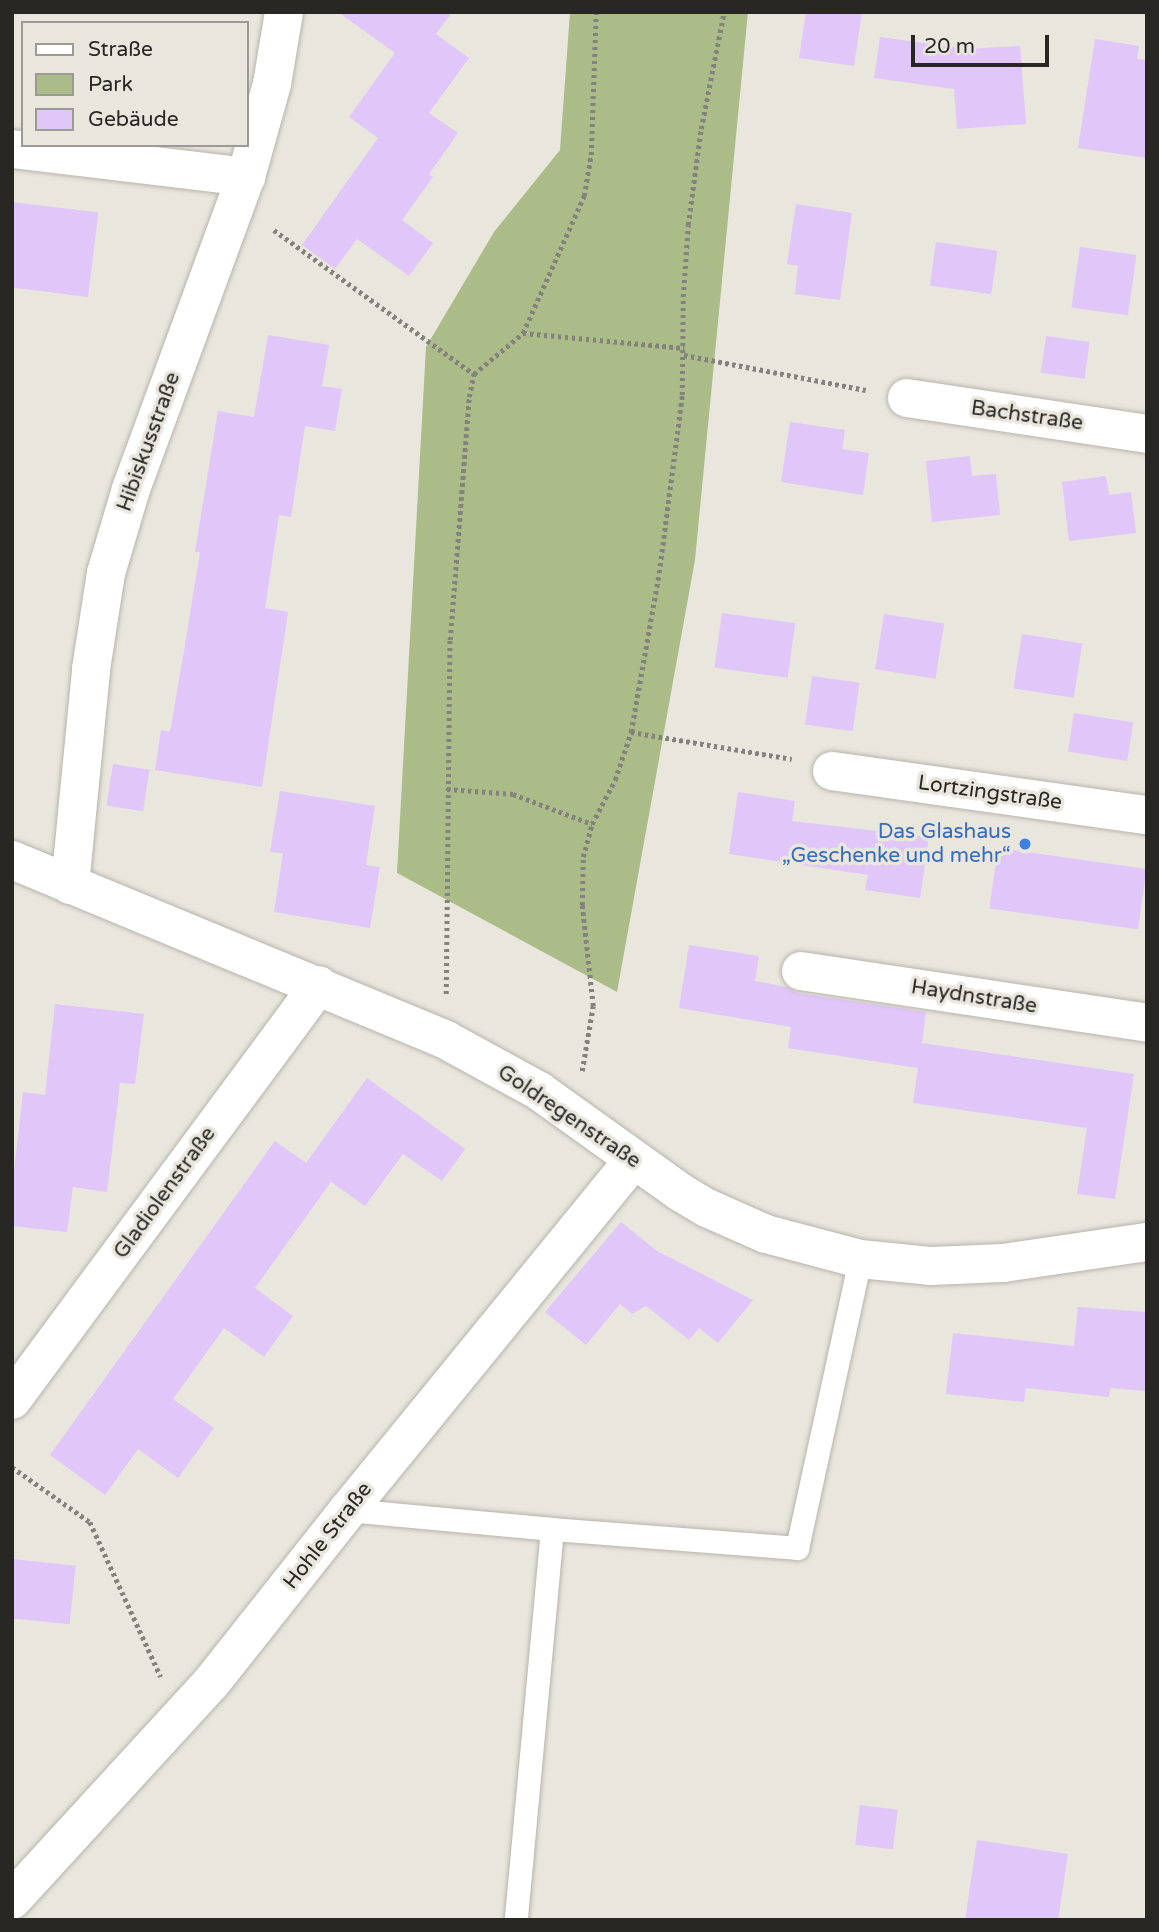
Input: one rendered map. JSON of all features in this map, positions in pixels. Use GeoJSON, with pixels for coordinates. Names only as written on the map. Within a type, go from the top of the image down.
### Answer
{"type":"FeatureCollection","features":[{"type":"Feature","properties":{"kind":"street","name":"Hibiskusstraße"},"geometry":{"type":"LineString","coordinates":[[70,885],[91,670],[106,573],[131,489],[241,190],[272,83],[284,12]]}},
{"type":"Feature","properties":{"kind":"street"},"geometry":{"type":"LineString","coordinates":[[12,149],[241,190]]}},
{"type":"Feature","properties":{"kind":"street","name":"Bachstraße"},"geometry":{"type":"LineString","coordinates":[[907,398],[1147,434]]}},
{"type":"Feature","properties":{"kind":"street","name":"Lortzingstraße"},"geometry":{"type":"LineString","coordinates":[[832,771],[1147,815]]}},
{"type":"Feature","properties":{"kind":"street","name":"Goldregenstraße"},"geometry":{"type":"LineString","coordinates":[[12,860],[446,1040],[508,1073],[570,1113],[689,1198],[736,1222],[796,1244],[860,1259],[930,1266],[968,1265],[1147,1242]]}},
{"type":"Feature","properties":{"kind":"street","name":"Haydnstraße"},"geometry":{"type":"LineString","coordinates":[[801,971],[1147,1024]]}},
{"type":"Feature","properties":{"kind":"street","name":"Gladiolenstraße"},"geometry":{"type":"LineString","coordinates":[[12,1400],[318,985]]}},
{"type":"Feature","properties":{"kind":"street","name":"Hohle Straße"},"geometry":{"type":"LineString","coordinates":[[12,1900],[180,1719],[634,1161]]}},
{"type":"Feature","properties":{"kind":"lane"},"geometry":{"type":"LineString","coordinates":[[348,1510],[797,1548],[860,1259]]}},
{"type":"Feature","properties":{"kind":"lane"},"geometry":{"type":"LineString","coordinates":[[516,1920],[552,1529]]}},
{"type":"Feature","properties":{"kind":"path"},"geometry":{"type":"LineString","coordinates":[[446,1040],[450,640],[466,424],[474,374],[523,333],[577,218],[587,187],[591,155],[596,12]]}},
{"type":"Feature","properties":{"kind":"path"},"geometry":{"type":"LineString","coordinates":[[570,1113],[585,1058],[593,1006],[581,887],[583,857],[592,824],[615,780],[631,732],[667,522],[684,355],[683,297],[688,225],[703,115],[724,12]]}},
{"type":"Feature","properties":{"kind":"path"},"geometry":{"type":"LineString","coordinates":[[241,190],[474,374]]}},
{"type":"Feature","properties":{"kind":"path"},"geometry":{"type":"LineString","coordinates":[[523,333],[684,348]]}},
{"type":"Feature","properties":{"kind":"path"},"geometry":{"type":"LineString","coordinates":[[684,355],[907,398]]}},
{"type":"Feature","properties":{"kind":"path"},"geometry":{"type":"LineString","coordinates":[[631,732],[777,755],[832,771]]}},
{"type":"Feature","properties":{"kind":"path"},"geometry":{"type":"LineString","coordinates":[[447,789],[513,794],[592,824]]}},
{"type":"Feature","properties":{"kind":"path"},"geometry":{"type":"LineString","coordinates":[[12,1467],[90,1522],[180,1719]]}},
{"type":"Feature","properties":{"kind":"green space"},"geometry":{"type":"Polygon","coordinates":[[[570,12],[748,12],[695,560],[617,992],[397,873],[426,347],[494,232],[560,150],[570,12]]]}},
{"type":"Feature","properties":{"kind":"building"},"geometry":{"type":"Polygon","coordinates":[[[338,12],[452,12],[436,34],[469,58],[429,113],[458,133],[429,174],[433,177],[402,220],[433,243],[409,276],[357,239],[335,269],[302,245],[378,138],[349,117],[395,53],[338,12]]]}},
{"type":"Feature","properties":{"kind":"building"},"geometry":{"type":"Polygon","coordinates":[[[806,12],[862,12],[854,66],[799,58],[806,12]]]}},
{"type":"Feature","properties":{"kind":"building"},"geometry":{"type":"Polygon","coordinates":[[[880,37],[966,49],[1020,46],[1026,124],[957,129],[954,89],[874,78],[880,37]]]}},
{"type":"Feature","properties":{"kind":"building"},"geometry":{"type":"Polygon","coordinates":[[[1095,39],[1139,46],[1137,59],[1147,60],[1147,158],[1078,148],[1095,39]]]}},
{"type":"Feature","properties":{"kind":"building"},"geometry":{"type":"Polygon","coordinates":[[[12,202],[98,213],[88,297],[12,288],[12,202]]]}},
{"type":"Feature","properties":{"kind":"building"},"geometry":{"type":"Polygon","coordinates":[[[796,204],[852,213],[840,300],[795,294],[798,266],[787,264],[796,204]]]}},
{"type":"Feature","properties":{"kind":"building"},"geometry":{"type":"Polygon","coordinates":[[[936,242],[997,251],[991,294],[930,286],[936,242]]]}},
{"type":"Feature","properties":{"kind":"building"},"geometry":{"type":"Polygon","coordinates":[[[1080,247],[1136,255],[1128,315],[1072,307],[1080,247]]]}},
{"type":"Feature","properties":{"kind":"building"},"geometry":{"type":"Polygon","coordinates":[[[268,335],[329,345],[322,386],[342,389],[335,431],[305,426],[291,517],[279,515],[265,608],[288,612],[262,787],[155,770],[161,730],[170,732],[200,552],[195,552],[218,411],[254,417],[268,335]]]}},
{"type":"Feature","properties":{"kind":"building"},"geometry":{"type":"Polygon","coordinates":[[[1046,336],[1090,342],[1084,379],[1041,373],[1046,336]]]}},
{"type":"Feature","properties":{"kind":"building"},"geometry":{"type":"Polygon","coordinates":[[[790,422],[845,430],[842,449],[869,453],[863,495],[781,482],[790,422]]]}},
{"type":"Feature","properties":{"kind":"building"},"geometry":{"type":"Polygon","coordinates":[[[970,456],[972,476],[996,474],[1000,515],[932,522],[926,461],[970,456]]]}},
{"type":"Feature","properties":{"kind":"building"},"geometry":{"type":"Polygon","coordinates":[[[1106,476],[1109,495],[1131,492],[1136,533],[1069,541],[1062,482],[1106,476]]]}},
{"type":"Feature","properties":{"kind":"building"},"geometry":{"type":"Polygon","coordinates":[[[722,613],[795,623],[788,678],[714,667],[722,613]]]}},
{"type":"Feature","properties":{"kind":"building"},"geometry":{"type":"Polygon","coordinates":[[[884,614],[944,624],[935,679],[875,669],[884,614]]]}},
{"type":"Feature","properties":{"kind":"building"},"geometry":{"type":"Polygon","coordinates":[[[1022,634],[1082,644],[1074,698],[1013,688],[1022,634]]]}},
{"type":"Feature","properties":{"kind":"building"},"geometry":{"type":"Polygon","coordinates":[[[812,676],[860,683],[853,731],[805,725],[812,676]]]}},
{"type":"Feature","properties":{"kind":"building"},"geometry":{"type":"Polygon","coordinates":[[[1074,713],[1133,722],[1127,761],[1068,752],[1074,713]]]}},
{"type":"Feature","properties":{"kind":"building"},"geometry":{"type":"Polygon","coordinates":[[[113,764],[150,770],[143,811],[106,805],[113,764]]]}},
{"type":"Feature","properties":{"kind":"building"},"geometry":{"type":"Polygon","coordinates":[[[280,791],[375,806],[366,865],[380,867],[370,928],[274,912],[283,853],[270,852],[280,791]]]}},
{"type":"Feature","properties":{"kind":"building"},"geometry":{"type":"Polygon","coordinates":[[[738,792],[795,801],[792,821],[929,837],[920,898],[865,890],[868,875],[729,854],[738,792]]]}},
{"type":"Feature","properties":{"kind":"building"},"geometry":{"type":"Polygon","coordinates":[[[998,848],[1147,869],[1138,929],[990,908],[998,848]]]}},
{"type":"Feature","properties":{"kind":"building"},"geometry":{"type":"Polygon","coordinates":[[[689,945],[759,956],[755,981],[786,987],[798,993],[926,1012],[922,1043],[1134,1074],[1115,1199],[1077,1194],[1087,1128],[913,1103],[918,1068],[788,1048],[791,1027],[679,1008],[689,945]]]}},
{"type":"Feature","properties":{"kind":"building"},"geometry":{"type":"Polygon","coordinates":[[[55,1004],[144,1014],[135,1084],[120,1083],[107,1192],[73,1187],[67,1232],[12,1226],[12,1188],[23,1092],[45,1095],[55,1004]]]}},
{"type":"Feature","properties":{"kind":"building"},"geometry":{"type":"Polygon","coordinates":[[[367,1078],[465,1149],[442,1181],[403,1154],[365,1206],[327,1179],[331,1182],[255,1288],[293,1316],[264,1357],[224,1328],[173,1399],[214,1428],[178,1478],[138,1449],[105,1495],[50,1455],[275,1141],[306,1163],[367,1078]]]}},
{"type":"Feature","properties":{"kind":"building"},"geometry":{"type":"Polygon","coordinates":[[[621,1222],[657,1251],[753,1300],[718,1343],[699,1328],[689,1340],[646,1306],[632,1314],[620,1304],[586,1345],[545,1312],[621,1222]]]}},
{"type":"Feature","properties":{"kind":"building"},"geometry":{"type":"Polygon","coordinates":[[[1078,1307],[1147,1312],[1147,1391],[1110,1388],[1109,1397],[1026,1388],[1024,1402],[946,1394],[953,1333],[1074,1346],[1078,1307]]]}},
{"type":"Feature","properties":{"kind":"building"},"geometry":{"type":"Polygon","coordinates":[[[12,1559],[76,1566],[69,1624],[12,1618],[12,1559]]]}},
{"type":"Feature","properties":{"kind":"building"},"geometry":{"type":"Polygon","coordinates":[[[860,1805],[898,1810],[893,1849],[855,1845],[860,1805]]]}},
{"type":"Feature","properties":{"kind":"building"},"geometry":{"type":"Polygon","coordinates":[[[977,1840],[1068,1854],[1058,1920],[965,1920],[977,1840]]]}},
{"type":"Feature","properties":{"kind":"place","name":"Das Glashaus „Geschenke und mehr“"},"geometry":{"type":"Point","coordinates":[1025,844]}}]}
